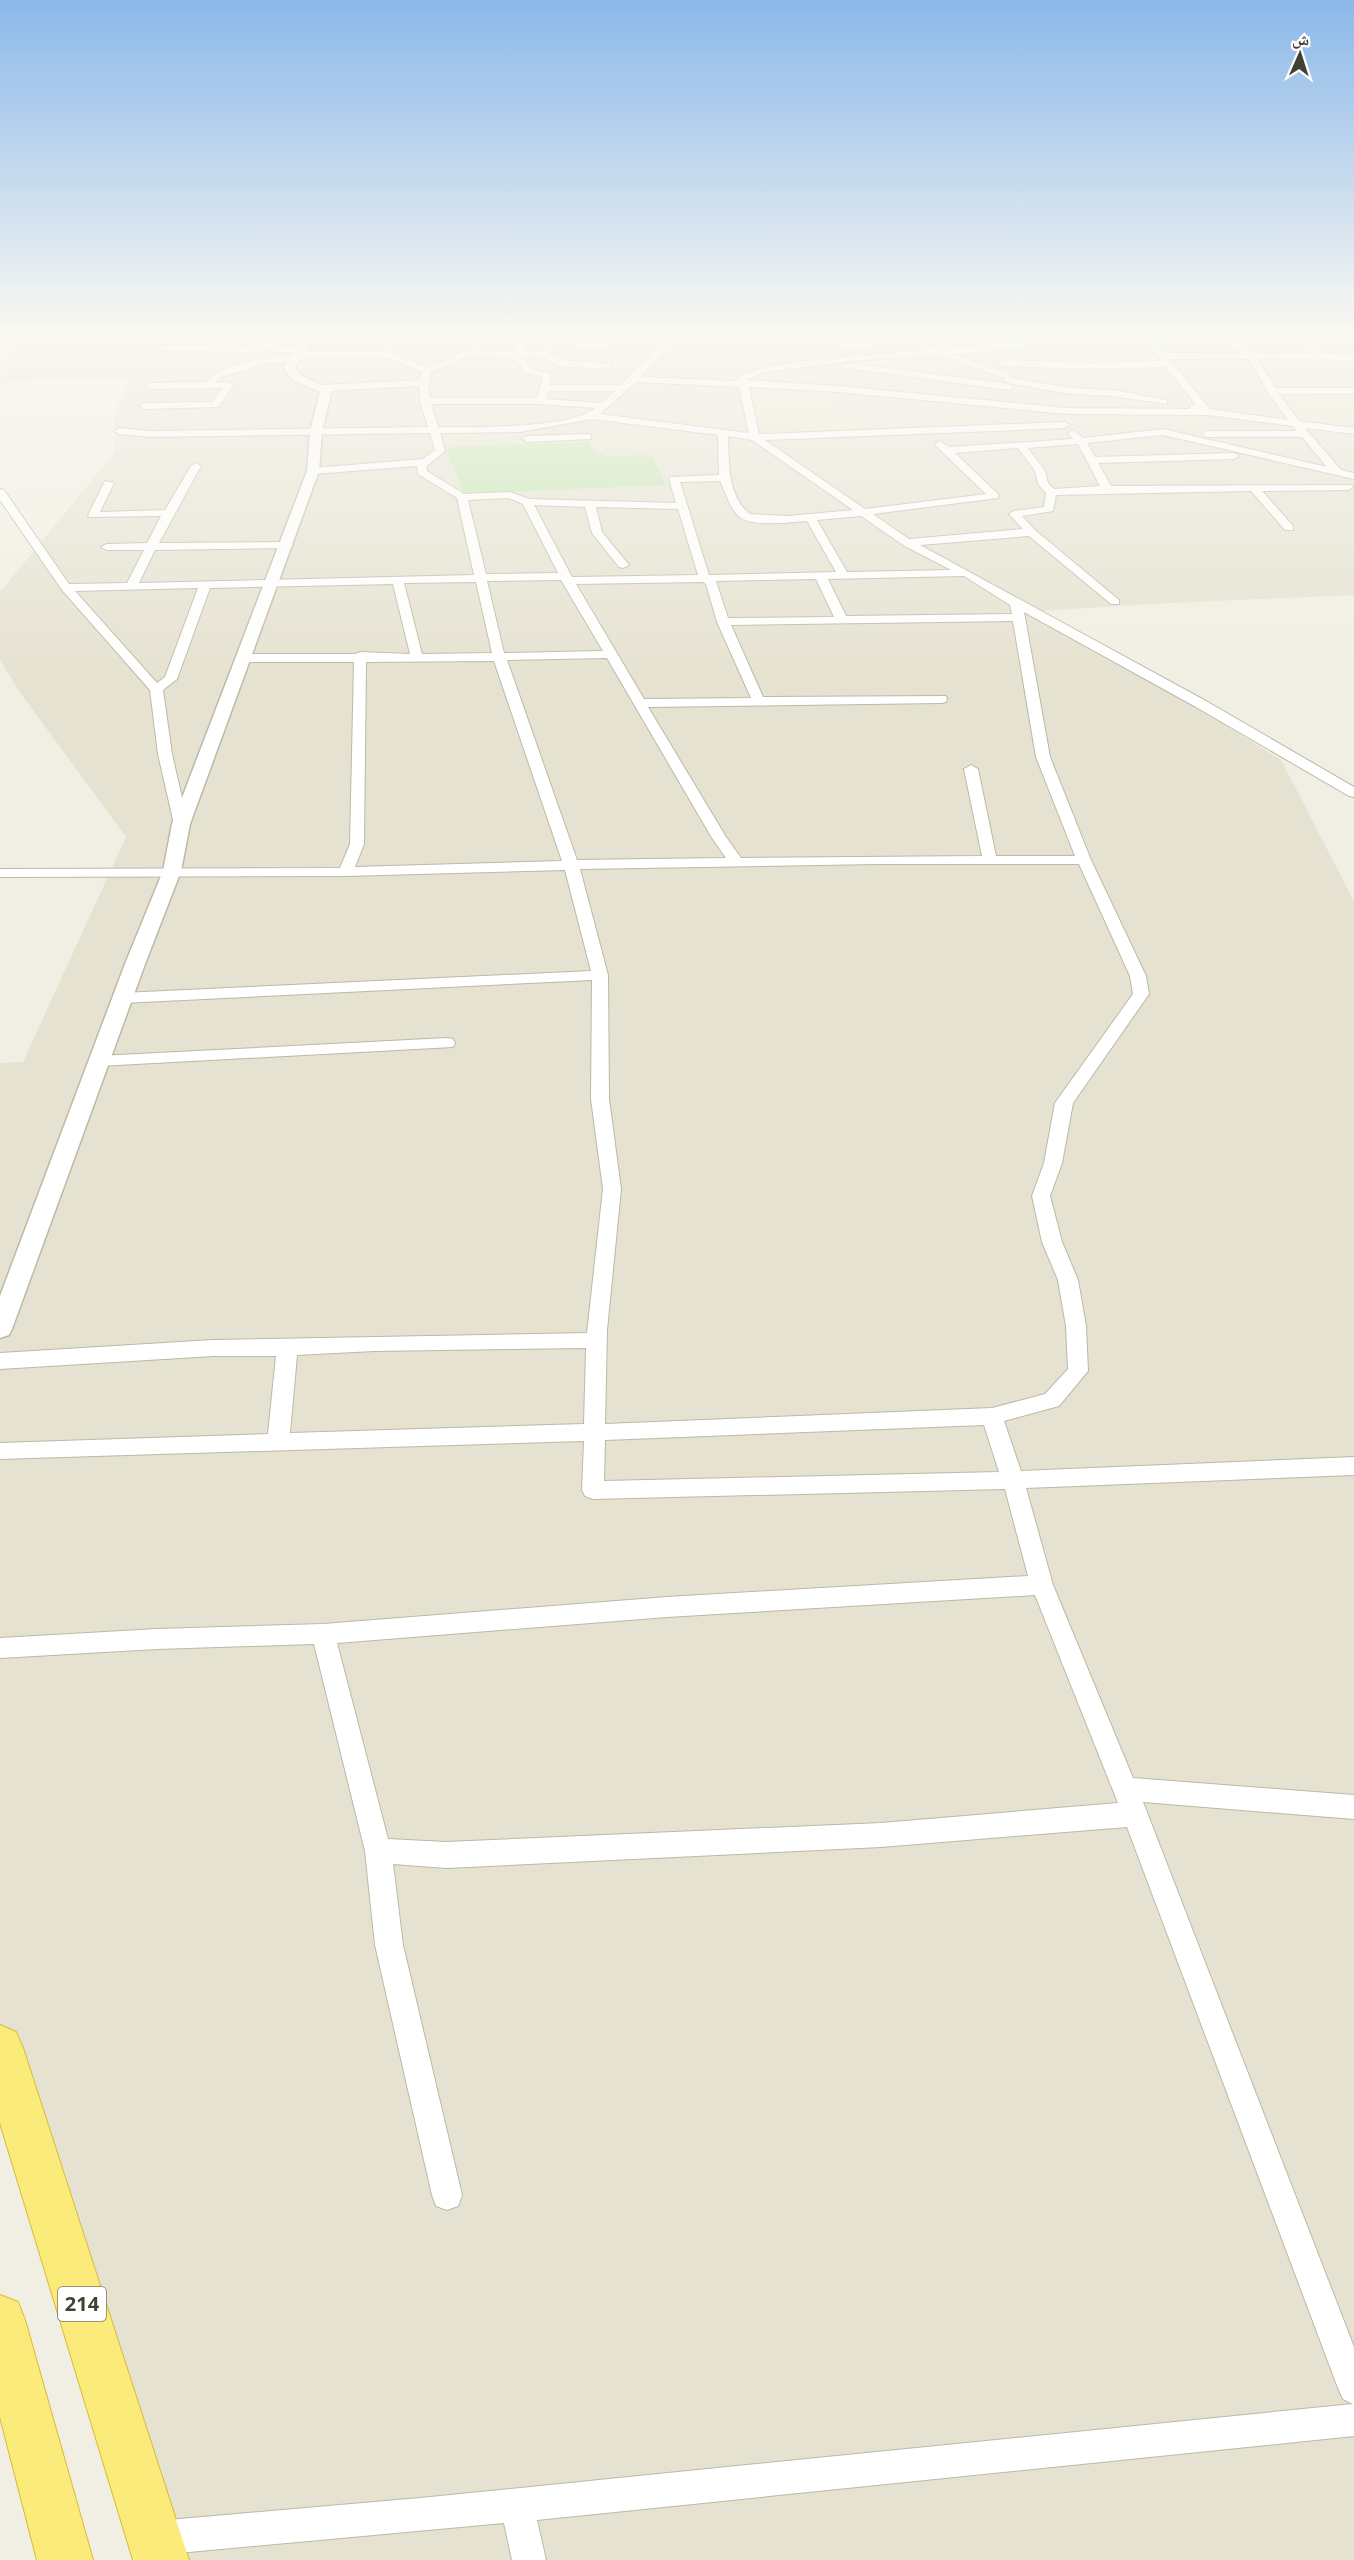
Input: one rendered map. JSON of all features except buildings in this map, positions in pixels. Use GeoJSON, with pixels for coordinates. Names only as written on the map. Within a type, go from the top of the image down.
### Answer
{"type":"FeatureCollection","features":[{"type":"Feature","properties":{"kind":"highway","name":"214"},"geometry":{"type":"LineString","coordinates":[[0,2048],[157,2549]]}},
{"type":"Feature","properties":{"kind":"highway"},"geometry":{"type":"LineString","coordinates":[[0,2320],[64,2560]]}},
{"type":"Feature","properties":{"kind":"street"},"geometry":{"type":"LineString","coordinates":[[0,1329],[122,998],[172,871],[181,824],[313,471],[315,444]]}},
{"type":"Feature","properties":{"kind":"street"},"geometry":{"type":"LineString","coordinates":[[443,444],[440,452],[422,465],[422,472],[462,497],[510,495],[527,502],[681,506]]}},
{"type":"Feature","properties":{"kind":"street"},"geometry":{"type":"LineString","coordinates":[[723,444],[724,478],[740,511],[747,517],[757,520],[859,511],[1004,505],[1049,509],[1051,492]]}},
{"type":"Feature","properties":{"kind":"street"},"geometry":{"type":"LineString","coordinates":[[765,444],[907,543],[966,573],[1018,610],[1192,698],[1354,793]]}},
{"type":"Feature","properties":{"kind":"street"},"geometry":{"type":"LineString","coordinates":[[941,444],[1031,532],[1115,603]]}},
{"type":"Feature","properties":{"kind":"street"},"geometry":{"type":"LineString","coordinates":[[947,450],[1029,444]]}},
{"type":"Feature","properties":{"kind":"street"},"geometry":{"type":"LineString","coordinates":[[1083,444],[1107,489]]}},
{"type":"Feature","properties":{"kind":"street"},"geometry":{"type":"LineString","coordinates":[[1218,444],[1354,476]]}},
{"type":"Feature","properties":{"kind":"street"},"geometry":{"type":"LineString","coordinates":[[1314,444],[1351,491]]}},
{"type":"Feature","properties":{"kind":"street"},"geometry":{"type":"LineString","coordinates":[[1021,445],[1040,471],[1043,484],[1051,492],[1107,489],[1254,488],[1351,491]]}},
{"type":"Feature","properties":{"kind":"street"},"geometry":{"type":"LineString","coordinates":[[1092,460],[1263,455]]}},
{"type":"Feature","properties":{"kind":"street"},"geometry":{"type":"LineString","coordinates":[[1130,459],[1178,489]]}},
{"type":"Feature","properties":{"kind":"street"},"geometry":{"type":"LineString","coordinates":[[313,471],[425,462]]}},
{"type":"Feature","properties":{"kind":"street"},"geometry":{"type":"LineString","coordinates":[[132,585],[168,513],[196,466]]}},
{"type":"Feature","properties":{"kind":"street"},"geometry":{"type":"LineString","coordinates":[[724,478],[674,479],[704,577],[711,583],[723,622],[759,702]]}},
{"type":"Feature","properties":{"kind":"street"},"geometry":{"type":"LineString","coordinates":[[109,483],[93,515],[168,513]]}},
{"type":"Feature","properties":{"kind":"street"},"geometry":{"type":"LineString","coordinates":[[1254,488],[1289,528]]}},
{"type":"Feature","properties":{"kind":"street"},"geometry":{"type":"LineString","coordinates":[[0,492],[66,588],[156,689],[165,754],[181,824]]}},
{"type":"Feature","properties":{"kind":"street"},"geometry":{"type":"LineString","coordinates":[[462,497],[499,656],[571,865],[600,975],[600,1099],[612,1190],[597,1340],[593,1490],[1013,1480],[1354,1466]]}},
{"type":"Feature","properties":{"kind":"street"},"geometry":{"type":"LineString","coordinates":[[527,502],[566,578],[737,863]]}},
{"type":"Feature","properties":{"kind":"street"},"geometry":{"type":"LineString","coordinates":[[590,504],[597,532],[623,565]]}},
{"type":"Feature","properties":{"kind":"street"},"geometry":{"type":"LineString","coordinates":[[810,517],[843,575]]}},
{"type":"Feature","properties":{"kind":"street"},"geometry":{"type":"LineString","coordinates":[[907,543],[1031,532]]}},
{"type":"Feature","properties":{"kind":"street"},"geometry":{"type":"LineString","coordinates":[[107,547],[287,545]]}},
{"type":"Feature","properties":{"kind":"street"},"geometry":{"type":"LineString","coordinates":[[66,588],[398,581],[480,576],[566,578],[966,573]]}},
{"type":"Feature","properties":{"kind":"street"},"geometry":{"type":"LineString","coordinates":[[820,575],[842,620]]}},
{"type":"Feature","properties":{"kind":"street"},"geometry":{"type":"LineString","coordinates":[[398,581],[417,658]]}},
{"type":"Feature","properties":{"kind":"street"},"geometry":{"type":"LineString","coordinates":[[156,689],[171,679],[205,585]]}},
{"type":"Feature","properties":{"kind":"street"},"geometry":{"type":"LineString","coordinates":[[723,622],[842,620],[1018,610]]}},
{"type":"Feature","properties":{"kind":"street"},"geometry":{"type":"LineString","coordinates":[[0,1451],[594,1432],[992,1416],[1052,1400],[1078,1371],[1076,1326],[1068,1280],[1052,1242],[1041,1196],[1053,1163],[1064,1103],[1141,994],[1138,976],[1084,860],[1042,757],[1018,610]]}},
{"type":"Feature","properties":{"kind":"street"},"geometry":{"type":"LineString","coordinates":[[242,658],[360,656],[417,658],[611,654]]}},
{"type":"Feature","properties":{"kind":"street"},"geometry":{"type":"LineString","coordinates":[[346,872],[357,844],[360,656]]}},
{"type":"Feature","properties":{"kind":"street"},"geometry":{"type":"LineString","coordinates":[[641,703],[941,699]]}},
{"type":"Feature","properties":{"kind":"street"},"geometry":{"type":"LineString","coordinates":[[971,769],[990,860]]}},
{"type":"Feature","properties":{"kind":"street"},"geometry":{"type":"LineString","coordinates":[[0,873],[346,872],[571,865],[1084,860]]}},
{"type":"Feature","properties":{"kind":"street"},"geometry":{"type":"LineString","coordinates":[[122,998],[600,975]]}},
{"type":"Feature","properties":{"kind":"street"},"geometry":{"type":"LineString","coordinates":[[99,1061],[447,1043]]}},
{"type":"Feature","properties":{"kind":"street"},"geometry":{"type":"LineString","coordinates":[[0,1361],[213,1348],[597,1340]]}},
{"type":"Feature","properties":{"kind":"street"},"geometry":{"type":"LineString","coordinates":[[278,1443],[287,1348]]}},
{"type":"Feature","properties":{"kind":"street"},"geometry":{"type":"LineString","coordinates":[[992,1416],[1013,1480],[1042,1585],[1125,1788],[1354,2388]]}},
{"type":"Feature","properties":{"kind":"street"},"geometry":{"type":"LineString","coordinates":[[0,1648],[157,1639],[323,1634],[667,1607],[1042,1585]]}},
{"type":"Feature","properties":{"kind":"street"},"geometry":{"type":"LineString","coordinates":[[323,1634],[378,1851],[389,1945],[447,2194]]}},
{"type":"Feature","properties":{"kind":"street"},"geometry":{"type":"LineString","coordinates":[[1125,1788],[1354,1807]]}},
{"type":"Feature","properties":{"kind":"street"},"geometry":{"type":"LineString","coordinates":[[378,1851],[446,1855],[858,1836],[1134,1814]]}},
{"type":"Feature","properties":{"kind":"street"},"geometry":{"type":"LineString","coordinates":[[157,2549],[517,2506],[1354,2420]]}},
{"type":"Feature","properties":{"kind":"street"},"geometry":{"type":"LineString","coordinates":[[517,2506],[530,2560]]}},
{"type":"Feature","properties":{"kind":"shaded area"},"geometry":{"type":"Polygon","coordinates":[[[115,444],[1354,444],[1354,595],[1028,612],[1095,653],[1169,690],[1281,760],[1354,901],[1354,2560],[169,2560],[0,2031],[0,1063],[23,1062],[126,837],[19,691],[0,660],[0,592],[115,452],[115,444]]]}},
{"type":"Feature","properties":{"kind":"green space"},"geometry":{"type":"Polygon","coordinates":[[[590,444],[591,448],[606,456],[651,455],[666,485],[464,494],[445,447],[590,444]]]}}]}
